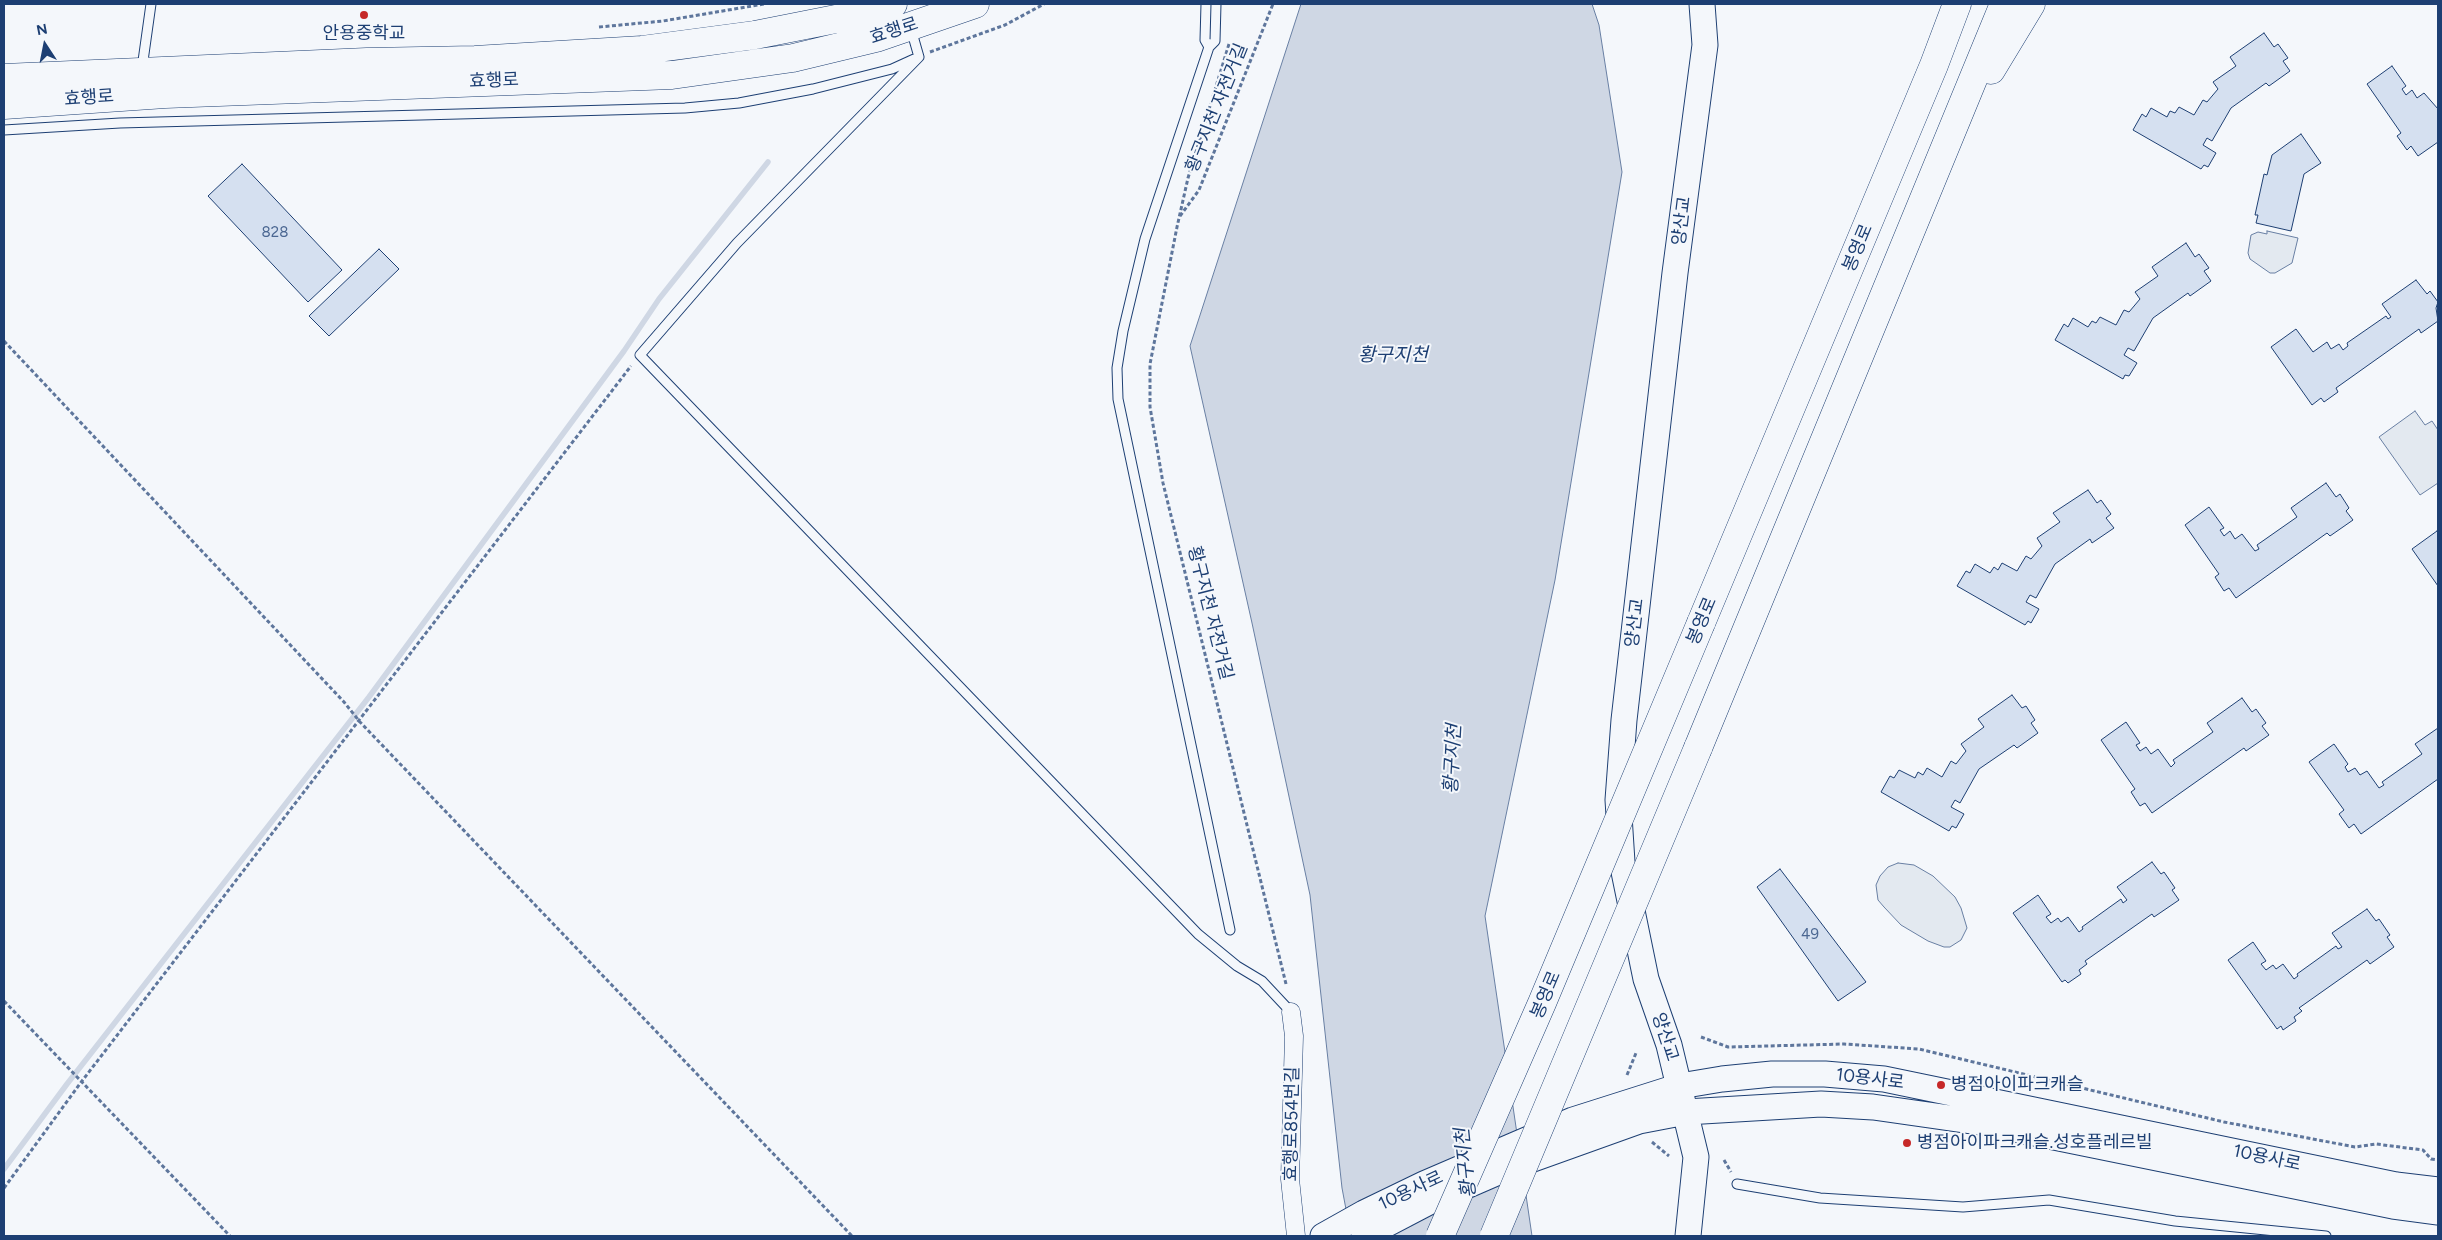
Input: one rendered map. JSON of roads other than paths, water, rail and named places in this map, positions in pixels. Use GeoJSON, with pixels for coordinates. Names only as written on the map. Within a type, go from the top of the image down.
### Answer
{"type":"FeatureCollection","features":[{"type":"Feature","properties":{"kind":"main road","name":"효행로"},"geometry":{"type":"LineString","coordinates":[[588,65],[642,50],[755,35],[850,16],[893,4]]}},
{"type":"Feature","properties":{"kind":"main road","name":"효행로"},"geometry":{"type":"LineString","coordinates":[[11,77],[141,72],[367,74],[588,65],[672,75],[793,58],[876,38],[975,4]]}},
{"type":"Feature","properties":{"kind":"main road","name":"봉영로"},"geometry":{"type":"LineString","coordinates":[[1440,1236],[1542,1003],[1931,74],[1957,4]]}},
{"type":"Feature","properties":{"kind":"main road"},"geometry":{"type":"LineString","coordinates":[[1494,1236],[1698,748],[2004,4]]}},
{"type":"Feature","properties":{"kind":"main road"},"geometry":{"type":"LineString","coordinates":[[1946,146],[2031,4]]}},
{"type":"Feature","properties":{"kind":"main road","name":"효행로"},"geometry":{"type":"LineString","coordinates":[[12,104],[175,93],[367,74]]}},
{"type":"Feature","properties":{"kind":"main road"},"geometry":{"type":"LineString","coordinates":[[11,77],[12,104]]}},
{"type":"Feature","properties":{"kind":"street","name":"양산교"},"geometry":{"type":"LineString","coordinates":[[1688,1236],[1696,1158],[1669,1045],[1646,979],[1622,862],[1618,800],[1624,720],[1675,273],[1705,45],[1702,4]]}},
{"type":"Feature","properties":{"kind":"street","name":"효행로854번길"},"geometry":{"type":"LineString","coordinates":[[1291,1012],[1294,1036],[1290,1180],[1296,1236]]}},
{"type":"Feature","properties":{"kind":"street","name":"10용사로"},"geometry":{"type":"LineString","coordinates":[[1364,1236],[1429,1202],[1488,1177],[1680,1086],[1722,1079],[1785,1074],[1884,1078],[2396,1185],[2438,1190]]}},
{"type":"Feature","properties":{"kind":"street"},"geometry":{"type":"LineString","coordinates":[[1785,1074],[1774,1088],[1786,1106]]}},
{"type":"Feature","properties":{"kind":"street","name":"10용사로"},"geometry":{"type":"LineString","coordinates":[[1323,1236],[1364,1213],[1424,1184],[1573,1120],[1821,1104],[1873,1107],[1958,1118],[2392,1206],[2438,1212]]}},
{"type":"Feature","properties":{"kind":"lane"},"geometry":{"type":"LineString","coordinates":[[141,72],[151,4]]}},
{"type":"Feature","properties":{"kind":"lane"},"geometry":{"type":"LineString","coordinates":[[1206,4],[1205,40],[1209,46]]}},
{"type":"Feature","properties":{"kind":"lane"},"geometry":{"type":"LineString","coordinates":[[1216,4],[1215,41],[1209,46],[1145,239],[1123,331],[1117,368],[1118,399],[1230,930]]}},
{"type":"Feature","properties":{"kind":"lane"},"geometry":{"type":"LineString","coordinates":[[910,27],[919,57]]}},
{"type":"Feature","properties":{"kind":"lane"},"geometry":{"type":"LineString","coordinates":[[4,130],[120,123],[685,108],[739,103],[813,89],[892,69],[919,57]]}},
{"type":"Feature","properties":{"kind":"lane"},"geometry":{"type":"LineString","coordinates":[[919,57],[736,243],[640,355],[1198,934],[1237,966],[1262,981],[1291,1012]]}},
{"type":"Feature","properties":{"kind":"lane"},"geometry":{"type":"LineString","coordinates":[[1737,1184],[1820,1198],[1963,1207],[2049,1200],[2175,1221],[2326,1236]]}},
{"type":"Feature","properties":{"kind":"water","name":"황구지천"},"geometry":{"type":"Polygon","coordinates":[[[1301,4],[1592,4],[1599,25],[1622,172],[1555,580],[1485,916],[1532,1236],[1351,1236],[1342,1188],[1310,895],[1190,346],[1301,4]]]}},
{"type":"Feature","properties":{"kind":"waterway"},"geometry":{"type":"LineString","coordinates":[[4,1169],[67,1084],[369,697],[624,351],[659,299],[768,162]]}},
{"type":"Feature","properties":{"kind":"place","name":"안용중학교"},"geometry":{"type":"Point","coordinates":[364,15]}},
{"type":"Feature","properties":{"kind":"place","name":"병점아이파크캐슬"},"geometry":{"type":"Point","coordinates":[1941,1085]}},
{"type":"Feature","properties":{"kind":"place","name":"병점아이파크캐슬.성호플레르빌"},"geometry":{"type":"Point","coordinates":[1907,1143]}}]}
